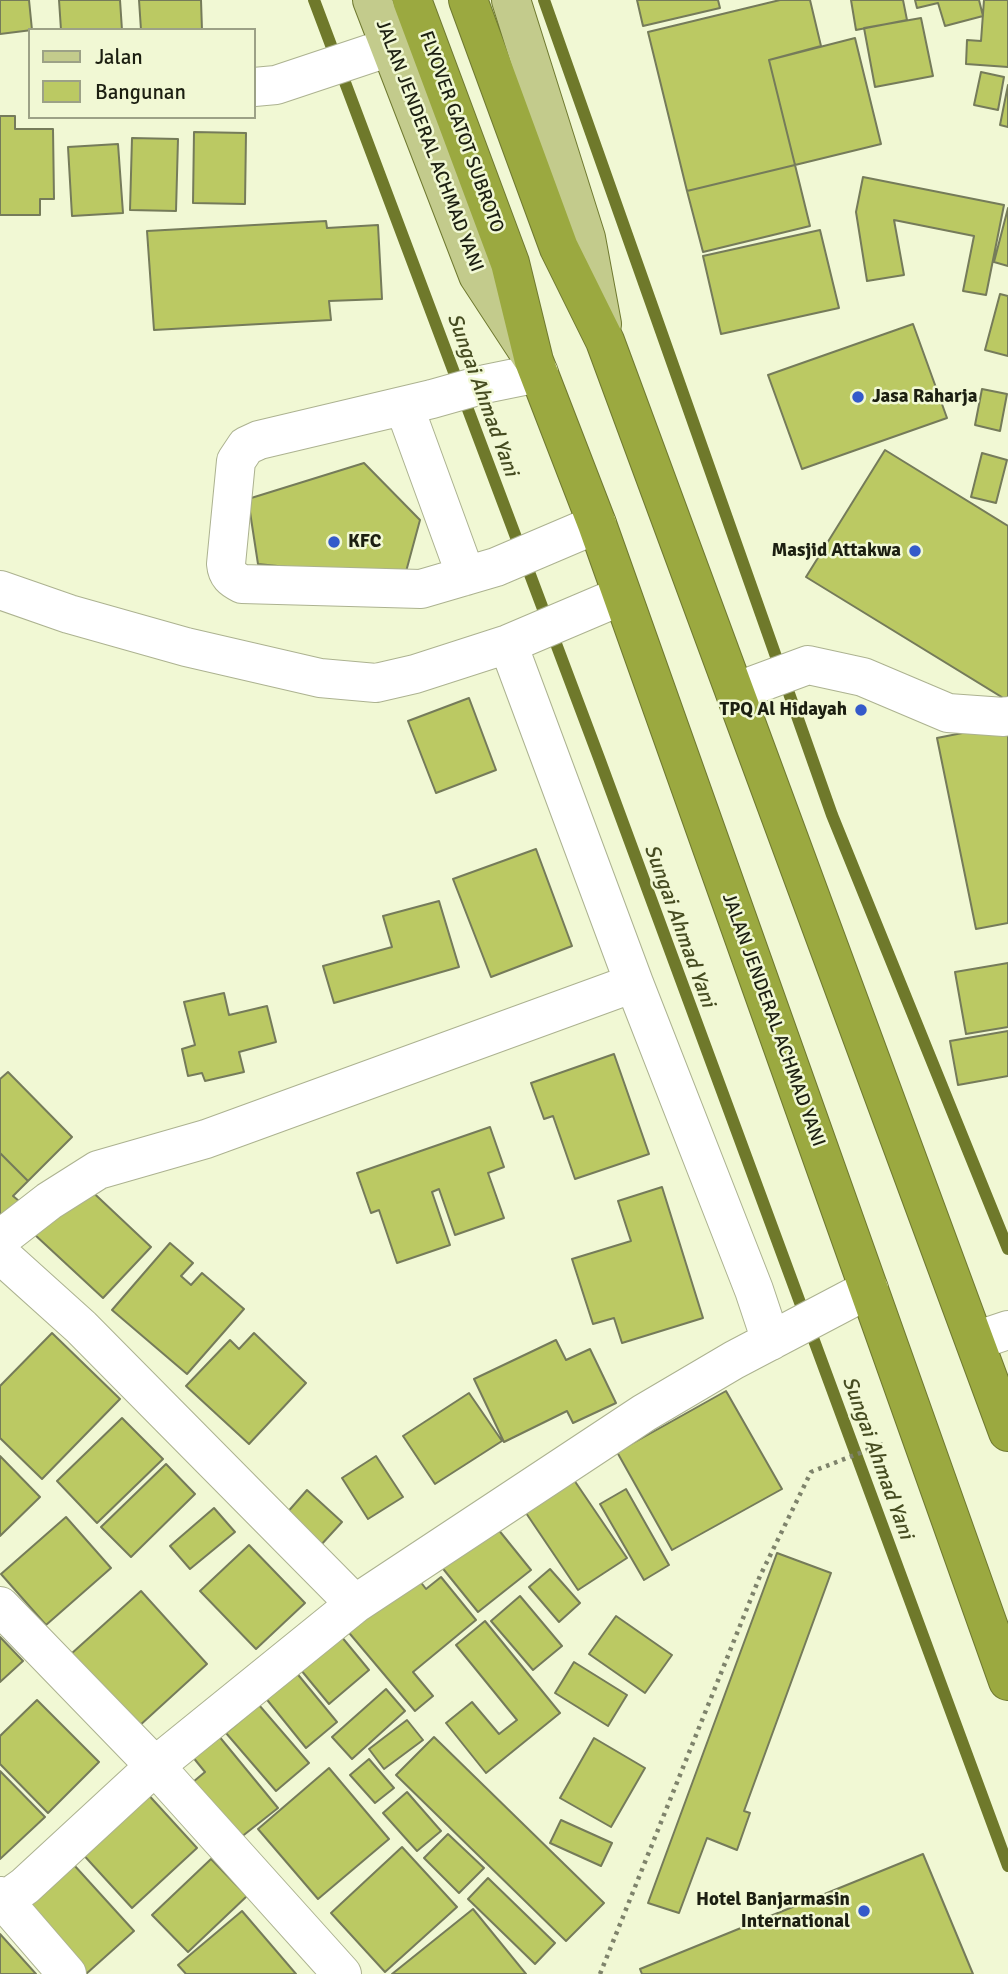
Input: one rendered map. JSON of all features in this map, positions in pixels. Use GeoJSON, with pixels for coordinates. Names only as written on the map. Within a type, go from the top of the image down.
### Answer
{"type":"FeatureCollection","features":[{"type":"Feature","properties":{"kind":"highway","name":"FLYOVER GATOT SUBROTO"},"geometry":{"type":"LineString","coordinates":[[412,0],[510,263]]}},
{"type":"Feature","properties":{"kind":"highway"},"geometry":{"type":"LineString","coordinates":[[468,0],[559,248],[606,341],[750,687],[994,1335],[1008,1432]]}},
{"type":"Feature","properties":{"kind":"highway","name":"JALAN JENDERAL ACHMAD YANI"},"geometry":{"type":"LineString","coordinates":[[510,263],[537,367],[597,524],[1008,1681]]}},
{"type":"Feature","properties":{"kind":"main road","name":"JALAN JENDERAL ACHMAD YANI"},"geometry":{"type":"LineString","coordinates":[[372,0],[478,275],[537,367]]}},
{"type":"Feature","properties":{"kind":"main road"},"geometry":{"type":"LineString","coordinates":[[512,0],[586,238],[606,341]]}},
{"type":"Feature","properties":{"kind":"street"},"geometry":{"type":"LineString","coordinates":[[256,86],[276,85],[390,47]]}},
{"type":"Feature","properties":{"kind":"street"},"geometry":{"type":"LineString","coordinates":[[537,367],[418,403],[259,440],[246,446],[236,461],[227,573],[242,584],[421,589],[481,571],[597,524]]}},
{"type":"Feature","properties":{"kind":"street"},"geometry":{"type":"LineString","coordinates":[[418,403],[481,571]]}},
{"type":"Feature","properties":{"kind":"street"},"geometry":{"type":"LineString","coordinates":[[0,590],[69,614],[186,647],[320,678],[376,682],[415,674],[516,640],[621,596]]}},
{"type":"Feature","properties":{"kind":"street"},"geometry":{"type":"LineString","coordinates":[[516,640],[634,984],[754,1290],[771,1341]]}},
{"type":"Feature","properties":{"kind":"street"},"geometry":{"type":"LineString","coordinates":[[750,687],[808,665],[863,677],[948,713],[1004,718],[1008,716]]}},
{"type":"Feature","properties":{"kind":"street"},"geometry":{"type":"LineString","coordinates":[[0,1239],[49,1201],[98,1170],[206,1139],[634,984]]}},
{"type":"Feature","properties":{"kind":"street"},"geometry":{"type":"LineString","coordinates":[[0,1254],[81,1327],[355,1604]]}},
{"type":"Feature","properties":{"kind":"street"},"geometry":{"type":"LineString","coordinates":[[67,1974],[2,1899],[25,1886],[155,1766],[355,1604],[643,1413],[734,1360],[869,1289]]}},
{"type":"Feature","properties":{"kind":"street"},"geometry":{"type":"LineString","coordinates":[[0,1606],[155,1766],[342,1974]]}},
{"type":"Feature","properties":{"kind":"path"},"geometry":{"type":"LineString","coordinates":[[600,1974],[760,1576],[811,1472],[870,1450]]}},
{"type":"Feature","properties":{"kind":"building"},"geometry":{"type":"Polygon","coordinates":[[[0,0],[29,0],[32,28],[0,34],[0,0]]]}},
{"type":"Feature","properties":{"kind":"building"},"geometry":{"type":"Polygon","coordinates":[[[59,0],[120,0],[122,28],[61,28],[59,0]]]}},
{"type":"Feature","properties":{"kind":"building"},"geometry":{"type":"Polygon","coordinates":[[[139,0],[201,0],[202,28],[141,28],[139,0]]]}},
{"type":"Feature","properties":{"kind":"building"},"geometry":{"type":"Polygon","coordinates":[[[637,0],[718,0],[720,8],[643,26],[637,0]]]}},
{"type":"Feature","properties":{"kind":"building"},"geometry":{"type":"Polygon","coordinates":[[[780,0],[810,0],[821,46],[769,60],[795,165],[687,191],[648,32],[780,0]]]}},
{"type":"Feature","properties":{"kind":"building"},"geometry":{"type":"Polygon","coordinates":[[[851,0],[903,0],[907,20],[856,30],[851,0]]]}},
{"type":"Feature","properties":{"kind":"building"},"geometry":{"type":"Polygon","coordinates":[[[915,0],[979,0],[983,16],[945,26],[938,3],[917,8],[915,0]]]}},
{"type":"Feature","properties":{"kind":"building"},"geometry":{"type":"Polygon","coordinates":[[[984,0],[1008,0],[1008,67],[966,64],[967,40],[981,41],[984,0]]]}},
{"type":"Feature","properties":{"kind":"building"},"geometry":{"type":"Polygon","coordinates":[[[921,18],[933,76],[875,87],[864,28],[921,18]]]}},
{"type":"Feature","properties":{"kind":"building"},"geometry":{"type":"Polygon","coordinates":[[[855,38],[881,144],[795,165],[769,60],[855,38]]]}},
{"type":"Feature","properties":{"kind":"building"},"geometry":{"type":"Polygon","coordinates":[[[981,72],[1004,77],[998,110],[974,105],[981,72]]]}},
{"type":"Feature","properties":{"kind":"building"},"geometry":{"type":"Polygon","coordinates":[[[1008,85],[1008,127],[1000,125],[1008,85]]]}},
{"type":"Feature","properties":{"kind":"building"},"geometry":{"type":"Polygon","coordinates":[[[0,116],[15,116],[15,129],[53,129],[54,199],[40,199],[40,215],[0,215],[0,116]]]}},
{"type":"Feature","properties":{"kind":"building"},"geometry":{"type":"Polygon","coordinates":[[[194,132],[246,133],[245,204],[193,203],[194,132]]]}},
{"type":"Feature","properties":{"kind":"building"},"geometry":{"type":"Polygon","coordinates":[[[132,138],[178,139],[176,211],[130,210],[132,138]]]}},
{"type":"Feature","properties":{"kind":"building"},"geometry":{"type":"Polygon","coordinates":[[[118,144],[123,213],[72,216],[68,147],[118,144]]]}},
{"type":"Feature","properties":{"kind":"building"},"geometry":{"type":"Polygon","coordinates":[[[795,165],[810,226],[703,252],[687,191],[795,165]]]}},
{"type":"Feature","properties":{"kind":"building"},"geometry":{"type":"Polygon","coordinates":[[[863,177],[1004,205],[986,295],[963,291],[974,236],[894,220],[904,275],[867,281],[856,212],[863,177]]]}},
{"type":"Feature","properties":{"kind":"building"},"geometry":{"type":"Polygon","coordinates":[[[1008,208],[1008,266],[994,262],[1008,208]]]}},
{"type":"Feature","properties":{"kind":"building"},"geometry":{"type":"Polygon","coordinates":[[[326,221],[327,228],[378,225],[382,299],[329,301],[331,320],[154,330],[147,231],[326,221]]]}},
{"type":"Feature","properties":{"kind":"building"},"geometry":{"type":"Polygon","coordinates":[[[820,230],[839,308],[721,334],[703,256],[820,230]]]}},
{"type":"Feature","properties":{"kind":"building"},"geometry":{"type":"Polygon","coordinates":[[[1000,294],[1008,296],[1008,356],[985,350],[1000,294]]]}},
{"type":"Feature","properties":{"kind":"building","name":"Jasa Raharja"},"geometry":{"type":"Polygon","coordinates":[[[913,324],[947,418],[802,469],[768,375],[913,324]]]}},
{"type":"Feature","properties":{"kind":"building"},"geometry":{"type":"Polygon","coordinates":[[[982,389],[1007,394],[1000,431],[975,425],[982,389]]]}},
{"type":"Feature","properties":{"kind":"building","name":"Masjid Attakwa"},"geometry":{"type":"Polygon","coordinates":[[[885,450],[1008,526],[1008,701],[806,577],[885,450]]]}},
{"type":"Feature","properties":{"kind":"building"},"geometry":{"type":"Polygon","coordinates":[[[982,453],[1007,460],[996,503],[971,497],[982,453]]]}},
{"type":"Feature","properties":{"kind":"building","name":"KFC"},"geometry":{"type":"Polygon","coordinates":[[[364,463],[420,520],[404,579],[258,564],[248,499],[364,463]]]}},
{"type":"Feature","properties":{"kind":"building"},"geometry":{"type":"Polygon","coordinates":[[[469,698],[496,770],[436,793],[408,721],[469,698]]]}},
{"type":"Feature","properties":{"kind":"building"},"geometry":{"type":"Polygon","coordinates":[[[1008,724],[1008,923],[976,929],[937,738],[1008,724]]]}},
{"type":"Feature","properties":{"kind":"building"},"geometry":{"type":"Polygon","coordinates":[[[536,849],[572,946],[491,977],[453,879],[536,849]]]}},
{"type":"Feature","properties":{"kind":"building"},"geometry":{"type":"Polygon","coordinates":[[[439,901],[459,967],[334,1003],[323,966],[392,947],[383,916],[439,901]]]}},
{"type":"Feature","properties":{"kind":"building"},"geometry":{"type":"Polygon","coordinates":[[[1008,963],[1008,1027],[966,1034],[955,972],[1008,963]]]}},
{"type":"Feature","properties":{"kind":"building"},"geometry":{"type":"Polygon","coordinates":[[[224,993],[229,1015],[267,1006],[276,1042],[239,1052],[244,1072],[205,1081],[202,1073],[188,1076],[182,1049],[195,1045],[184,1002],[224,993]]]}},
{"type":"Feature","properties":{"kind":"building"},"geometry":{"type":"Polygon","coordinates":[[[1008,1031],[1008,1076],[958,1085],[950,1041],[1008,1031]]]}},
{"type":"Feature","properties":{"kind":"building"},"geometry":{"type":"Polygon","coordinates":[[[614,1054],[649,1154],[575,1179],[553,1116],[544,1119],[531,1083],[614,1054]]]}},
{"type":"Feature","properties":{"kind":"building"},"geometry":{"type":"Polygon","coordinates":[[[8,1072],[72,1137],[28,1181],[0,1153],[0,1079],[8,1072]]]}},
{"type":"Feature","properties":{"kind":"building"},"geometry":{"type":"Polygon","coordinates":[[[490,1127],[504,1167],[488,1173],[504,1218],[455,1235],[439,1189],[432,1192],[450,1245],[397,1263],[379,1210],[371,1213],[357,1173],[490,1127]]]}},
{"type":"Feature","properties":{"kind":"building"},"geometry":{"type":"Polygon","coordinates":[[[0,1153],[28,1181],[13,1196],[19,1201],[0,1220],[0,1153]]]}},
{"type":"Feature","properties":{"kind":"building"},"geometry":{"type":"Polygon","coordinates":[[[83,1183],[151,1247],[103,1298],[34,1234],[83,1183]]]}},
{"type":"Feature","properties":{"kind":"building"},"geometry":{"type":"Polygon","coordinates":[[[662,1187],[703,1318],[622,1343],[614,1318],[593,1324],[572,1259],[631,1241],[618,1201],[662,1187]]]}},
{"type":"Feature","properties":{"kind":"building"},"geometry":{"type":"Polygon","coordinates":[[[170,1243],[193,1263],[181,1276],[191,1285],[202,1273],[244,1309],[187,1374],[112,1310],[170,1243]]]}},
{"type":"Feature","properties":{"kind":"building"},"geometry":{"type":"Polygon","coordinates":[[[52,1333],[120,1399],[42,1479],[0,1438],[0,1386],[52,1333]]]}},
{"type":"Feature","properties":{"kind":"building"},"geometry":{"type":"Polygon","coordinates":[[[254,1333],[306,1383],[249,1444],[186,1386],[230,1340],[239,1349],[254,1333]]]}},
{"type":"Feature","properties":{"kind":"building"},"geometry":{"type":"Polygon","coordinates":[[[556,1340],[566,1360],[590,1349],[616,1403],[573,1423],[567,1411],[504,1442],[474,1379],[556,1340]]]}},
{"type":"Feature","properties":{"kind":"building"},"geometry":{"type":"Polygon","coordinates":[[[726,1391],[782,1489],[672,1550],[617,1452],[726,1391]]]}},
{"type":"Feature","properties":{"kind":"building"},"geometry":{"type":"Polygon","coordinates":[[[469,1393],[502,1441],[435,1484],[403,1436],[469,1393]]]}},
{"type":"Feature","properties":{"kind":"building"},"geometry":{"type":"Polygon","coordinates":[[[122,1418],[163,1459],[97,1523],[57,1481],[122,1418]]]}},
{"type":"Feature","properties":{"kind":"building"},"geometry":{"type":"Polygon","coordinates":[[[0,1456],[40,1497],[0,1536],[0,1456]]]}},
{"type":"Feature","properties":{"kind":"building"},"geometry":{"type":"Polygon","coordinates":[[[376,1456],[403,1497],[368,1519],[342,1478],[376,1456]]]}},
{"type":"Feature","properties":{"kind":"building"},"geometry":{"type":"Polygon","coordinates":[[[166,1464],[195,1494],[131,1557],[101,1527],[166,1464]]]}},
{"type":"Feature","properties":{"kind":"building"},"geometry":{"type":"Polygon","coordinates":[[[574,1480],[627,1558],[578,1590],[526,1513],[574,1480]]]}},
{"type":"Feature","properties":{"kind":"building"},"geometry":{"type":"Polygon","coordinates":[[[626,1489],[669,1565],[644,1580],[600,1504],[626,1489]]]}},
{"type":"Feature","properties":{"kind":"building"},"geometry":{"type":"Polygon","coordinates":[[[307,1490],[342,1522],[320,1546],[285,1515],[307,1490]]]}},
{"type":"Feature","properties":{"kind":"building"},"geometry":{"type":"Polygon","coordinates":[[[214,1508],[235,1532],[190,1569],[170,1546],[214,1508]]]}},
{"type":"Feature","properties":{"kind":"building"},"geometry":{"type":"Polygon","coordinates":[[[66,1517],[111,1568],[46,1625],[1,1574],[66,1517]]]}},
{"type":"Feature","properties":{"kind":"building"},"geometry":{"type":"Polygon","coordinates":[[[489,1518],[531,1570],[478,1612],[436,1560],[489,1518]]]}},
{"type":"Feature","properties":{"kind":"building"},"geometry":{"type":"Polygon","coordinates":[[[249,1545],[305,1603],[256,1649],[200,1591],[249,1545]]]}},
{"type":"Feature","properties":{"kind":"building"},"geometry":{"type":"Polygon","coordinates":[[[777,1553],[831,1573],[744,1811],[750,1813],[737,1850],[707,1838],[679,1913],[648,1903],[777,1553]]]}},
{"type":"Feature","properties":{"kind":"building"},"geometry":{"type":"Polygon","coordinates":[[[550,1569],[580,1603],[559,1622],[529,1587],[550,1569]]]}},
{"type":"Feature","properties":{"kind":"building"},"geometry":{"type":"Polygon","coordinates":[[[413,1572],[426,1589],[441,1577],[476,1620],[413,1672],[433,1696],[415,1711],[345,1628],[413,1572]]]}},
{"type":"Feature","properties":{"kind":"building"},"geometry":{"type":"Polygon","coordinates":[[[141,1591],[207,1664],[138,1727],[71,1654],[141,1591]]]}},
{"type":"Feature","properties":{"kind":"building"},"geometry":{"type":"Polygon","coordinates":[[[520,1596],[562,1646],[533,1670],[491,1621],[520,1596]]]}},
{"type":"Feature","properties":{"kind":"building"},"geometry":{"type":"Polygon","coordinates":[[[616,1616],[672,1655],[645,1693],[589,1654],[616,1616]]]}},
{"type":"Feature","properties":{"kind":"building"},"geometry":{"type":"Polygon","coordinates":[[[485,1621],[560,1713],[486,1773],[446,1723],[472,1702],[499,1734],[517,1720],[456,1645],[485,1621]]]}},
{"type":"Feature","properties":{"kind":"building"},"geometry":{"type":"Polygon","coordinates":[[[336,1630],[369,1670],[329,1704],[296,1664],[336,1630]]]}},
{"type":"Feature","properties":{"kind":"building"},"geometry":{"type":"Polygon","coordinates":[[[0,1637],[23,1661],[0,1682],[0,1637]]]}},
{"type":"Feature","properties":{"kind":"building"},"geometry":{"type":"Polygon","coordinates":[[[574,1662],[627,1695],[608,1726],[555,1693],[574,1662]]]}},
{"type":"Feature","properties":{"kind":"building"},"geometry":{"type":"Polygon","coordinates":[[[295,1671],[337,1722],[306,1748],[264,1696],[295,1671]]]}},
{"type":"Feature","properties":{"kind":"building"},"geometry":{"type":"Polygon","coordinates":[[[386,1689],[405,1711],[352,1759],[332,1737],[386,1689]]]}},
{"type":"Feature","properties":{"kind":"building"},"geometry":{"type":"Polygon","coordinates":[[[37,1700],[99,1762],[48,1813],[0,1764],[0,1736],[37,1700]]]}},
{"type":"Feature","properties":{"kind":"building"},"geometry":{"type":"Polygon","coordinates":[[[259,1705],[309,1763],[276,1791],[226,1733],[259,1705]]]}},
{"type":"Feature","properties":{"kind":"building"},"geometry":{"type":"Polygon","coordinates":[[[407,1720],[423,1740],[384,1769],[369,1749],[407,1720]]]}},
{"type":"Feature","properties":{"kind":"building"},"geometry":{"type":"Polygon","coordinates":[[[218,1735],[278,1808],[240,1838],[193,1782],[205,1772],[192,1756],[218,1735]]]}},
{"type":"Feature","properties":{"kind":"building"},"geometry":{"type":"Polygon","coordinates":[[[434,1737],[604,1903],[566,1941],[396,1775],[434,1737]]]}},
{"type":"Feature","properties":{"kind":"building"},"geometry":{"type":"Polygon","coordinates":[[[594,1738],[645,1768],[611,1827],[560,1798],[594,1738]]]}},
{"type":"Feature","properties":{"kind":"building"},"geometry":{"type":"Polygon","coordinates":[[[369,1759],[394,1788],[375,1803],[350,1775],[369,1759]]]}},
{"type":"Feature","properties":{"kind":"building"},"geometry":{"type":"Polygon","coordinates":[[[329,1768],[389,1839],[318,1899],[258,1829],[329,1768]]]}},
{"type":"Feature","properties":{"kind":"building"},"geometry":{"type":"Polygon","coordinates":[[[0,1771],[45,1817],[0,1859],[0,1771]]]}},
{"type":"Feature","properties":{"kind":"building"},"geometry":{"type":"Polygon","coordinates":[[[144,1790],[197,1848],[132,1908],[79,1850],[144,1790]]]}},
{"type":"Feature","properties":{"kind":"building"},"geometry":{"type":"Polygon","coordinates":[[[407,1792],[441,1831],[417,1851],[383,1813],[407,1792]]]}},
{"type":"Feature","properties":{"kind":"building"},"geometry":{"type":"Polygon","coordinates":[[[561,1820],[612,1843],[601,1866],[550,1843],[561,1820]]]}},
{"type":"Feature","properties":{"kind":"building"},"geometry":{"type":"Polygon","coordinates":[[[448,1834],[484,1868],[459,1893],[424,1858],[448,1834]]]}},
{"type":"Feature","properties":{"kind":"building"},"geometry":{"type":"Polygon","coordinates":[[[402,1847],[457,1907],[385,1972],[331,1913],[402,1847]]]}},
{"type":"Feature","properties":{"kind":"building","name":"Hotel Banjarmasin International"},"geometry":{"type":"Polygon","coordinates":[[[923,1854],[973,1974],[642,1974],[640,1969],[923,1854]]]}},
{"type":"Feature","properties":{"kind":"building"},"geometry":{"type":"Polygon","coordinates":[[[211,1859],[247,1896],[188,1952],[152,1915],[211,1859]]]}},
{"type":"Feature","properties":{"kind":"building"},"geometry":{"type":"Polygon","coordinates":[[[74,1865],[134,1931],[86,1974],[25,1909],[74,1865]]]}},
{"type":"Feature","properties":{"kind":"building"},"geometry":{"type":"Polygon","coordinates":[[[488,1878],[555,1943],[535,1964],[468,1899],[488,1878]]]}},
{"type":"Feature","properties":{"kind":"building"},"geometry":{"type":"Polygon","coordinates":[[[473,1909],[526,1974],[392,1974],[473,1909]]]}},
{"type":"Feature","properties":{"kind":"building"},"geometry":{"type":"Polygon","coordinates":[[[242,1911],[296,1974],[186,1974],[178,1965],[242,1911]]]}},
{"type":"Feature","properties":{"kind":"building"},"geometry":{"type":"Polygon","coordinates":[[[0,1934],[36,1974],[0,1974],[0,1934]]]}},
{"type":"Feature","properties":{"kind":"waterway","name":"Sungai Ahmad Yani"},"geometry":{"type":"LineString","coordinates":[[314,0],[599,758],[1008,1866]]}},
{"type":"Feature","properties":{"kind":"waterway","name":"Sungai Ahmad Yani"},"geometry":{"type":"LineString","coordinates":[[544,0],[832,815],[1008,1249]]}},
{"type":"Feature","properties":{"kind":"place","name":"Jasa Raharja"},"geometry":{"type":"Point","coordinates":[858,397]}},
{"type":"Feature","properties":{"kind":"place","name":"KFC"},"geometry":{"type":"Point","coordinates":[334,542]}},
{"type":"Feature","properties":{"kind":"place","name":"Masjid Attakwa"},"geometry":{"type":"Point","coordinates":[915,551]}},
{"type":"Feature","properties":{"kind":"place","name":"TPQ Al Hidayah"},"geometry":{"type":"Point","coordinates":[861,710]}},
{"type":"Feature","properties":{"kind":"place","name":"Hotel Banjarmasin International"},"geometry":{"type":"Point","coordinates":[864,1911]}}]}
